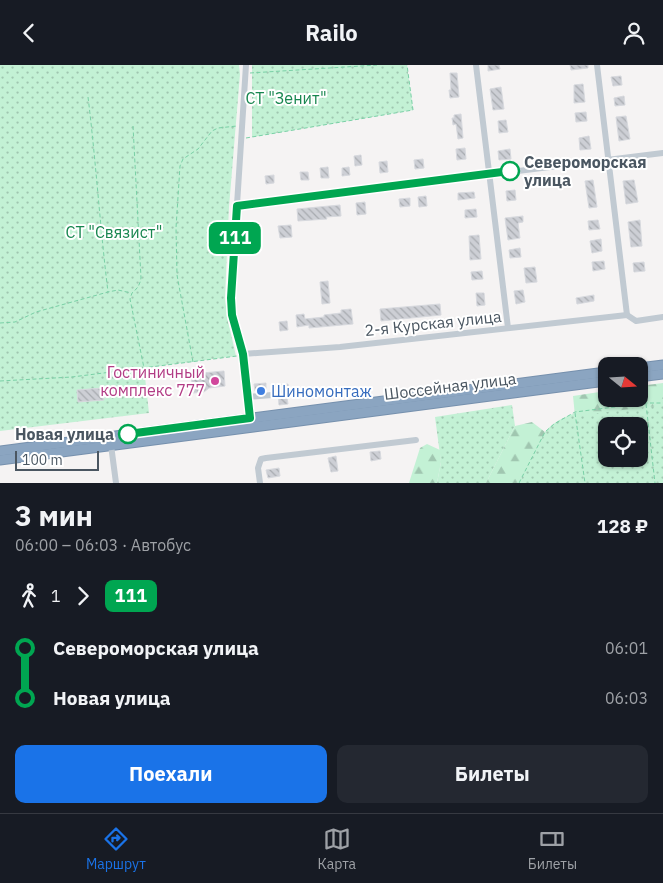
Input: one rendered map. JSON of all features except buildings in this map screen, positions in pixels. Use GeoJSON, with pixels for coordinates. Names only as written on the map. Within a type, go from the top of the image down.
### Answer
{"type":"FeatureCollection","features":[{"type":"Feature","properties":{"kind":"highway"},"geometry":{"type":"LineString","coordinates":[[648,367],[663,365]]}},
{"type":"Feature","properties":{"kind":"highway","name":"Шоссейная улица"},"geometry":{"type":"LineString","coordinates":[[0,451],[598,373]]}},
{"type":"Feature","properties":{"kind":"highway"},"geometry":{"type":"LineString","coordinates":[[648,376],[663,374]]}},
{"type":"Feature","properties":{"kind":"highway","name":"Шоссейная улица"},"geometry":{"type":"LineString","coordinates":[[0,460],[598,382]]}},
{"type":"Feature","properties":{"kind":"street"},"geometry":{"type":"LineString","coordinates":[[246,65],[231,298],[232,315],[243,354],[250,418]]}},
{"type":"Feature","properties":{"kind":"street"},"geometry":{"type":"LineString","coordinates":[[476,65],[508,329]]}},
{"type":"Feature","properties":{"kind":"street"},"geometry":{"type":"LineString","coordinates":[[597,65],[627,315]]}},
{"type":"Feature","properties":{"kind":"street"},"geometry":{"type":"LineString","coordinates":[[237,206],[490,173],[663,153]]}},
{"type":"Feature","properties":{"kind":"street","name":"2-я Курская улица"},"geometry":{"type":"LineString","coordinates":[[243,354],[340,347],[627,315],[636,321],[663,317]]}},
{"type":"Feature","properties":{"kind":"street"},"geometry":{"type":"LineString","coordinates":[[248,397],[272,395]]}},
{"type":"Feature","properties":{"kind":"street"},"geometry":{"type":"LineString","coordinates":[[260,483],[258,468],[262,459],[416,439]]}},
{"type":"Feature","properties":{"kind":"street"},"geometry":{"type":"LineString","coordinates":[[111,445],[114,483]]}},
{"type":"Feature","properties":{"kind":"path"},"geometry":{"type":"LineString","coordinates":[[246,73],[377,65]]}},
{"type":"Feature","properties":{"kind":"path"},"geometry":{"type":"LineString","coordinates":[[242,138],[413,110],[408,65]]}},
{"type":"Feature","properties":{"kind":"path"},"geometry":{"type":"LineString","coordinates":[[88,97],[108,292]]}},
{"type":"Feature","properties":{"kind":"path"},"geometry":{"type":"LineString","coordinates":[[133,126],[141,278],[130,299],[144,368]]}},
{"type":"Feature","properties":{"kind":"path"},"geometry":{"type":"LineString","coordinates":[[193,362],[177,275],[176,228],[180,166],[183,159],[198,149],[212,131],[218,128],[242,126]]}},
{"type":"Feature","properties":{"kind":"path"},"geometry":{"type":"LineString","coordinates":[[0,323],[15,322],[36,312],[108,292],[118,290],[132,293]]}},
{"type":"Feature","properties":{"kind":"path"},"geometry":{"type":"LineString","coordinates":[[0,381],[72,377],[243,354]]}},
{"type":"Feature","properties":{"kind":"path"},"geometry":{"type":"LineString","coordinates":[[648,403],[663,403]]}},
{"type":"Feature","properties":{"kind":"path"},"geometry":{"type":"LineString","coordinates":[[518,483],[545,432],[554,424],[575,412],[614,407]]}},
{"type":"Feature","properties":{"kind":"path"},"geometry":{"type":"LineString","coordinates":[[646,407],[655,483]]}},
{"type":"Feature","properties":{"kind":"path"},"geometry":{"type":"LineString","coordinates":[[575,412],[585,483]]}},
{"type":"Feature","properties":{"kind":"green space","name":"СТ \"Связист\""},"geometry":{"type":"Polygon","coordinates":[[[0,65],[239,65],[240,74],[229,207],[225,297],[227,317],[236,356],[144,368],[149,413],[0,431],[0,65]]]}},
{"type":"Feature","properties":{"kind":"green space","name":"СТ \"Зенит\""},"geometry":{"type":"Polygon","coordinates":[[[252,65],[407,65],[413,110],[252,137],[252,65]]]}},
{"type":"Feature","properties":{"kind":"green space"},"geometry":{"type":"Polygon","coordinates":[[[663,383],[663,406],[648,407],[648,385],[663,383]]]}},
{"type":"Feature","properties":{"kind":"green space"},"geometry":{"type":"Polygon","coordinates":[[[598,392],[598,407],[646,407],[575,416],[573,396],[598,392]]]}},
{"type":"Feature","properties":{"kind":"green space"},"geometry":{"type":"Polygon","coordinates":[[[648,403],[663,403],[663,483],[519,483],[545,432],[554,423],[565,417],[592,409],[648,407],[648,403]]]}},
{"type":"Feature","properties":{"kind":"green space"},"geometry":{"type":"Polygon","coordinates":[[[512,405],[515,426],[486,483],[437,483],[441,462],[435,417],[512,405]]]}},
{"type":"Feature","properties":{"kind":"green space"},"geometry":{"type":"Polygon","coordinates":[[[532,422],[545,432],[519,483],[486,483],[515,426],[532,422]]]}},
{"type":"Feature","properties":{"kind":"green space"},"geometry":{"type":"Polygon","coordinates":[[[427,444],[440,450],[441,462],[437,483],[409,483],[420,448],[427,444]]]}},
{"type":"Feature","properties":{"kind":"bus line","name":"111"},"geometry":{"type":"LineString","coordinates":[[128,434],[250,418],[243,354],[232,315],[231,298],[237,206],[510,171]]}},
{"type":"Feature","properties":{"kind":"place","name":"Североморская улица"},"geometry":{"type":"Point","coordinates":[510,171]}},
{"type":"Feature","properties":{"kind":"place","name":"Гостиничный комплекс 777"},"geometry":{"type":"Point","coordinates":[215,381]}},
{"type":"Feature","properties":{"kind":"place","name":"Шиномонтаж"},"geometry":{"type":"Point","coordinates":[261,391]}},
{"type":"Feature","properties":{"kind":"place","name":"Новая улица"},"geometry":{"type":"Point","coordinates":[128,434]}}]}
